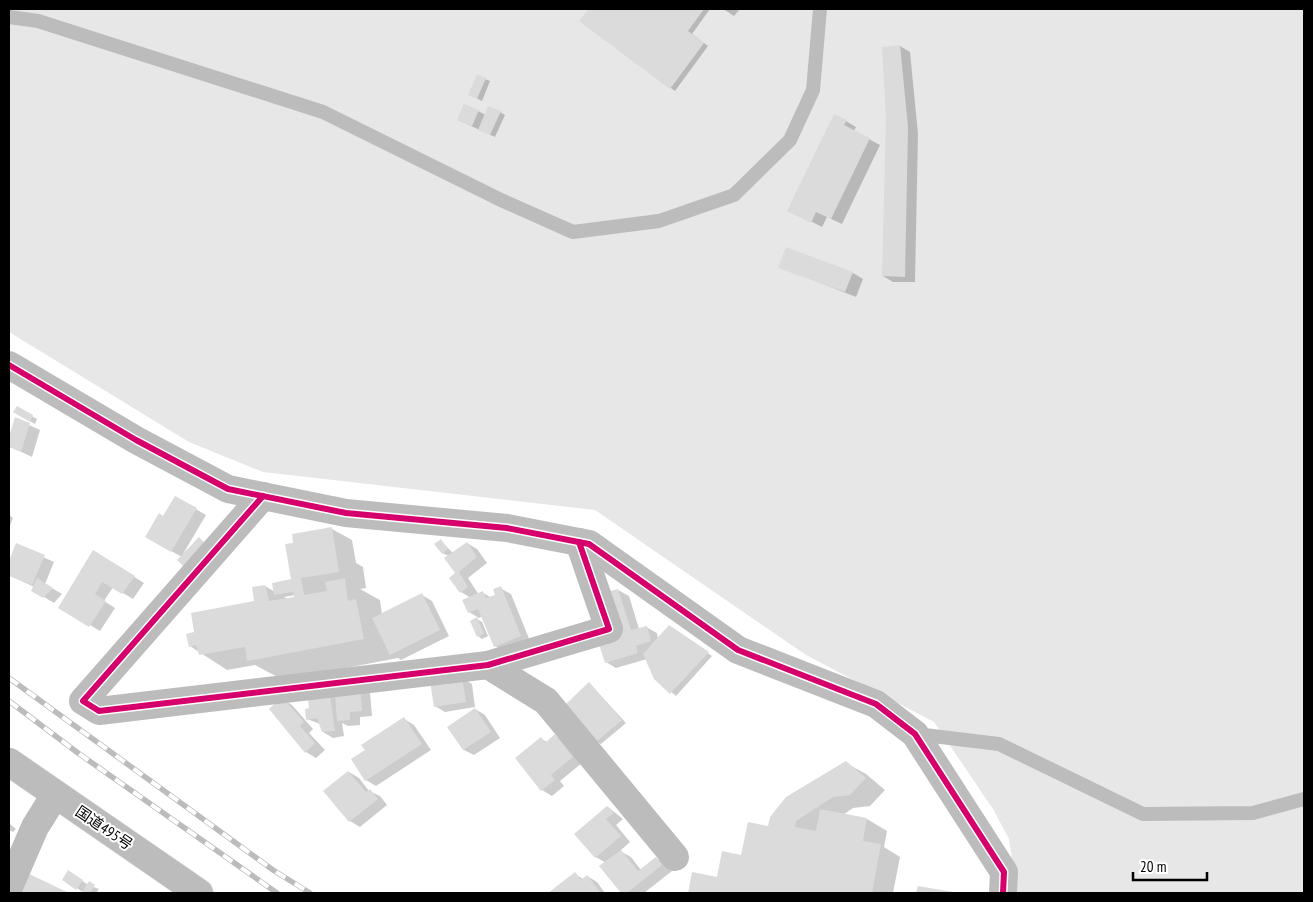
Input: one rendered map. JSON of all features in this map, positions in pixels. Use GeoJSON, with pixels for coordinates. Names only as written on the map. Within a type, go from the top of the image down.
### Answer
{"type":"FeatureCollection","features":[{"type":"Feature","properties":{"kind":"main road"},"geometry":{"type":"LineString","coordinates":[[9,365],[136,440],[228,489],[346,513],[507,528],[589,544],[738,650],[876,704],[915,734],[1004,872],[1003,893]]}},
{"type":"Feature","properties":{"kind":"main road"},"geometry":{"type":"LineString","coordinates":[[263,496],[84,701],[99,711],[488,665],[609,628],[579,542]]}},
{"type":"Feature","properties":{"kind":"main road"},"geometry":{"type":"LineString","coordinates":[[488,665],[546,701],[675,857]]}},
{"type":"Feature","properties":{"kind":"main road","name":"国道495号"},"geometry":{"type":"LineString","coordinates":[[9,762],[199,893]]}},
{"type":"Feature","properties":{"kind":"main road"},"geometry":{"type":"LineString","coordinates":[[9,887],[36,827],[55,795]]}},
{"type":"Feature","properties":{"kind":"lane"},"geometry":{"type":"LineString","coordinates":[[9,16],[38,21],[323,112],[501,200],[573,232],[659,221],[734,195],[790,140],[813,90],[820,9]]}},
{"type":"Feature","properties":{"kind":"lane"},"geometry":{"type":"LineString","coordinates":[[915,734],[999,744],[1143,814],[1253,813],[1304,798]]}},
{"type":"Feature","properties":{"kind":"shaded area"},"geometry":{"type":"Polygon","coordinates":[[[9,9],[1304,9],[1304,893],[1017,893],[1009,839],[993,809],[934,722],[806,655],[595,510],[263,472],[189,442],[9,332],[9,9]]]}},
{"type":"Feature","properties":{"kind":"building"},"geometry":{"type":"Polygon","coordinates":[[[589,9],[704,9],[688,31],[704,43],[670,89],[579,21],[589,9]]]}},
{"type":"Feature","properties":{"kind":"building"},"geometry":{"type":"Polygon","coordinates":[[[900,45],[908,127],[905,277],[882,276],[886,117],[882,47],[900,45]]]}},
{"type":"Feature","properties":{"kind":"building"},"geometry":{"type":"Polygon","coordinates":[[[477,74],[486,78],[477,99],[468,95],[477,74]]]}},
{"type":"Feature","properties":{"kind":"building"},"geometry":{"type":"Polygon","coordinates":[[[464,104],[479,110],[472,126],[457,120],[464,104]]]}},
{"type":"Feature","properties":{"kind":"building"},"geometry":{"type":"Polygon","coordinates":[[[488,106],[501,111],[490,135],[478,130],[488,106]]]}},
{"type":"Feature","properties":{"kind":"building"},"geometry":{"type":"Polygon","coordinates":[[[834,114],[847,120],[844,125],[870,138],[831,219],[816,212],[811,223],[787,211],[834,114]]]}},
{"type":"Feature","properties":{"kind":"building"},"geometry":{"type":"Polygon","coordinates":[[[786,247],[853,272],[845,292],[778,268],[786,247]]]}},
{"type":"Feature","properties":{"kind":"building"},"geometry":{"type":"Polygon","coordinates":[[[17,406],[33,415],[30,422],[13,412],[17,406]]]}},
{"type":"Feature","properties":{"kind":"building"},"geometry":{"type":"Polygon","coordinates":[[[15,417],[30,423],[21,452],[9,447],[9,437],[15,417]]]}},
{"type":"Feature","properties":{"kind":"building"},"geometry":{"type":"Polygon","coordinates":[[[175,496],[197,508],[171,552],[145,537],[159,513],[163,516],[175,496]]]}},
{"type":"Feature","properties":{"kind":"building"},"geometry":{"type":"Polygon","coordinates":[[[332,527],[339,572],[301,578],[304,595],[327,591],[325,582],[345,578],[348,601],[356,599],[364,639],[247,661],[245,647],[199,655],[196,645],[189,647],[186,634],[194,632],[191,613],[254,601],[252,587],[265,585],[269,601],[294,597],[293,592],[274,595],[272,583],[291,579],[285,544],[293,543],[292,534],[332,527]]]}},
{"type":"Feature","properties":{"kind":"building"},"geometry":{"type":"Polygon","coordinates":[[[199,537],[209,548],[187,570],[177,560],[199,537]]]}},
{"type":"Feature","properties":{"kind":"building"},"geometry":{"type":"Polygon","coordinates":[[[441,539],[448,549],[442,554],[434,544],[441,539]]]}},
{"type":"Feature","properties":{"kind":"building"},"geometry":{"type":"Polygon","coordinates":[[[467,542],[477,557],[459,572],[468,587],[460,593],[449,578],[455,573],[444,558],[467,542]]]}},
{"type":"Feature","properties":{"kind":"building"},"geometry":{"type":"Polygon","coordinates":[[[16,543],[45,555],[32,585],[9,576],[9,561],[16,543]]]}},
{"type":"Feature","properties":{"kind":"building"},"geometry":{"type":"Polygon","coordinates":[[[93,550],[135,576],[122,594],[102,582],[95,594],[106,601],[89,627],[58,608],[93,550]]]}},
{"type":"Feature","properties":{"kind":"building"},"geometry":{"type":"Polygon","coordinates":[[[37,578],[53,588],[43,598],[31,591],[37,578]]]}},
{"type":"Feature","properties":{"kind":"building"},"geometry":{"type":"Polygon","coordinates":[[[501,586],[521,636],[494,647],[478,609],[468,613],[462,600],[483,591],[486,598],[495,595],[493,589],[501,586]]]}},
{"type":"Feature","properties":{"kind":"building"},"geometry":{"type":"Polygon","coordinates":[[[618,589],[631,630],[647,626],[651,641],[636,646],[638,653],[605,663],[596,635],[599,594],[618,589]]]}},
{"type":"Feature","properties":{"kind":"building"},"geometry":{"type":"Polygon","coordinates":[[[422,593],[440,630],[390,655],[372,618],[422,593]]]}},
{"type":"Feature","properties":{"kind":"building"},"geometry":{"type":"Polygon","coordinates":[[[477,617],[484,634],[477,637],[470,621],[477,617]]]}},
{"type":"Feature","properties":{"kind":"building"},"geometry":{"type":"Polygon","coordinates":[[[669,625],[709,652],[670,694],[654,679],[643,654],[669,625]]]}},
{"type":"Feature","properties":{"kind":"building"},"geometry":{"type":"Polygon","coordinates":[[[462,676],[466,702],[434,707],[430,681],[462,676]]]}},
{"type":"Feature","properties":{"kind":"building"},"geometry":{"type":"Polygon","coordinates":[[[589,682],[622,720],[596,742],[564,706],[589,682]]]}},
{"type":"Feature","properties":{"kind":"building"},"geometry":{"type":"Polygon","coordinates":[[[360,686],[362,711],[350,712],[350,720],[337,721],[335,695],[360,686]]]}},
{"type":"Feature","properties":{"kind":"building"},"geometry":{"type":"Polygon","coordinates":[[[329,687],[335,731],[322,732],[317,718],[306,720],[305,709],[309,708],[307,690],[329,687]]]}},
{"type":"Feature","properties":{"kind":"building"},"geometry":{"type":"Polygon","coordinates":[[[282,697],[304,722],[300,726],[315,743],[305,753],[269,709],[282,697]]]}},
{"type":"Feature","properties":{"kind":"building"},"geometry":{"type":"Polygon","coordinates":[[[475,708],[491,732],[463,750],[447,727],[475,708]]]}},
{"type":"Feature","properties":{"kind":"building"},"geometry":{"type":"Polygon","coordinates":[[[404,717],[422,744],[365,781],[351,759],[365,750],[361,745],[404,717]]]}},
{"type":"Feature","properties":{"kind":"building"},"geometry":{"type":"Polygon","coordinates":[[[555,734],[573,757],[551,775],[555,780],[541,791],[515,758],[541,737],[545,743],[555,734]]]}},
{"type":"Feature","properties":{"kind":"building"},"geometry":{"type":"Polygon","coordinates":[[[846,761],[866,778],[850,795],[833,797],[796,821],[795,827],[816,831],[820,809],[867,818],[863,841],[881,844],[872,893],[688,893],[692,872],[717,877],[722,851],[741,855],[748,822],[768,826],[770,817],[786,797],[846,761]]]}},
{"type":"Feature","properties":{"kind":"building"},"geometry":{"type":"Polygon","coordinates":[[[348,771],[366,792],[370,789],[378,799],[349,822],[323,791],[348,771]]]}},
{"type":"Feature","properties":{"kind":"building"},"geometry":{"type":"Polygon","coordinates":[[[607,806],[614,813],[606,819],[621,836],[595,858],[574,834],[607,806]]]}},
{"type":"Feature","properties":{"kind":"building"},"geometry":{"type":"Polygon","coordinates":[[[621,850],[638,871],[656,857],[662,865],[627,893],[621,893],[599,866],[621,850]]]}},
{"type":"Feature","properties":{"kind":"building"},"geometry":{"type":"Polygon","coordinates":[[[21,870],[69,893],[9,893],[21,870]]]}},
{"type":"Feature","properties":{"kind":"building"},"geometry":{"type":"Polygon","coordinates":[[[68,870],[83,880],[76,890],[62,880],[68,870]]]}},
{"type":"Feature","properties":{"kind":"building"},"geometry":{"type":"Polygon","coordinates":[[[575,872],[581,880],[587,875],[601,893],[548,893],[575,872]]]}},
{"type":"Feature","properties":{"kind":"building"},"geometry":{"type":"Polygon","coordinates":[[[89,881],[95,885],[90,893],[82,892],[89,881]]]}},
{"type":"Feature","properties":{"kind":"building"},"geometry":{"type":"Polygon","coordinates":[[[918,886],[953,892],[953,893],[916,893],[918,886]]]}},
{"type":"Feature","properties":{"kind":"railway"},"geometry":{"type":"LineString","coordinates":[[9,678],[273,870],[310,893]]}},
{"type":"Feature","properties":{"kind":"railway"},"geometry":{"type":"LineString","coordinates":[[9,701],[78,753],[277,893]]}},
{"type":"Feature","properties":{"kind":"cycle path"},"geometry":{"type":"LineString","coordinates":[[9,365],[136,440],[228,489],[346,513],[507,528],[589,544],[738,650],[876,704],[915,734],[1004,872],[1003,893]]}},
{"type":"Feature","properties":{"kind":"cycle path"},"geometry":{"type":"LineString","coordinates":[[263,496],[83,701],[99,711],[488,665],[609,629],[579,542]]}}]}
